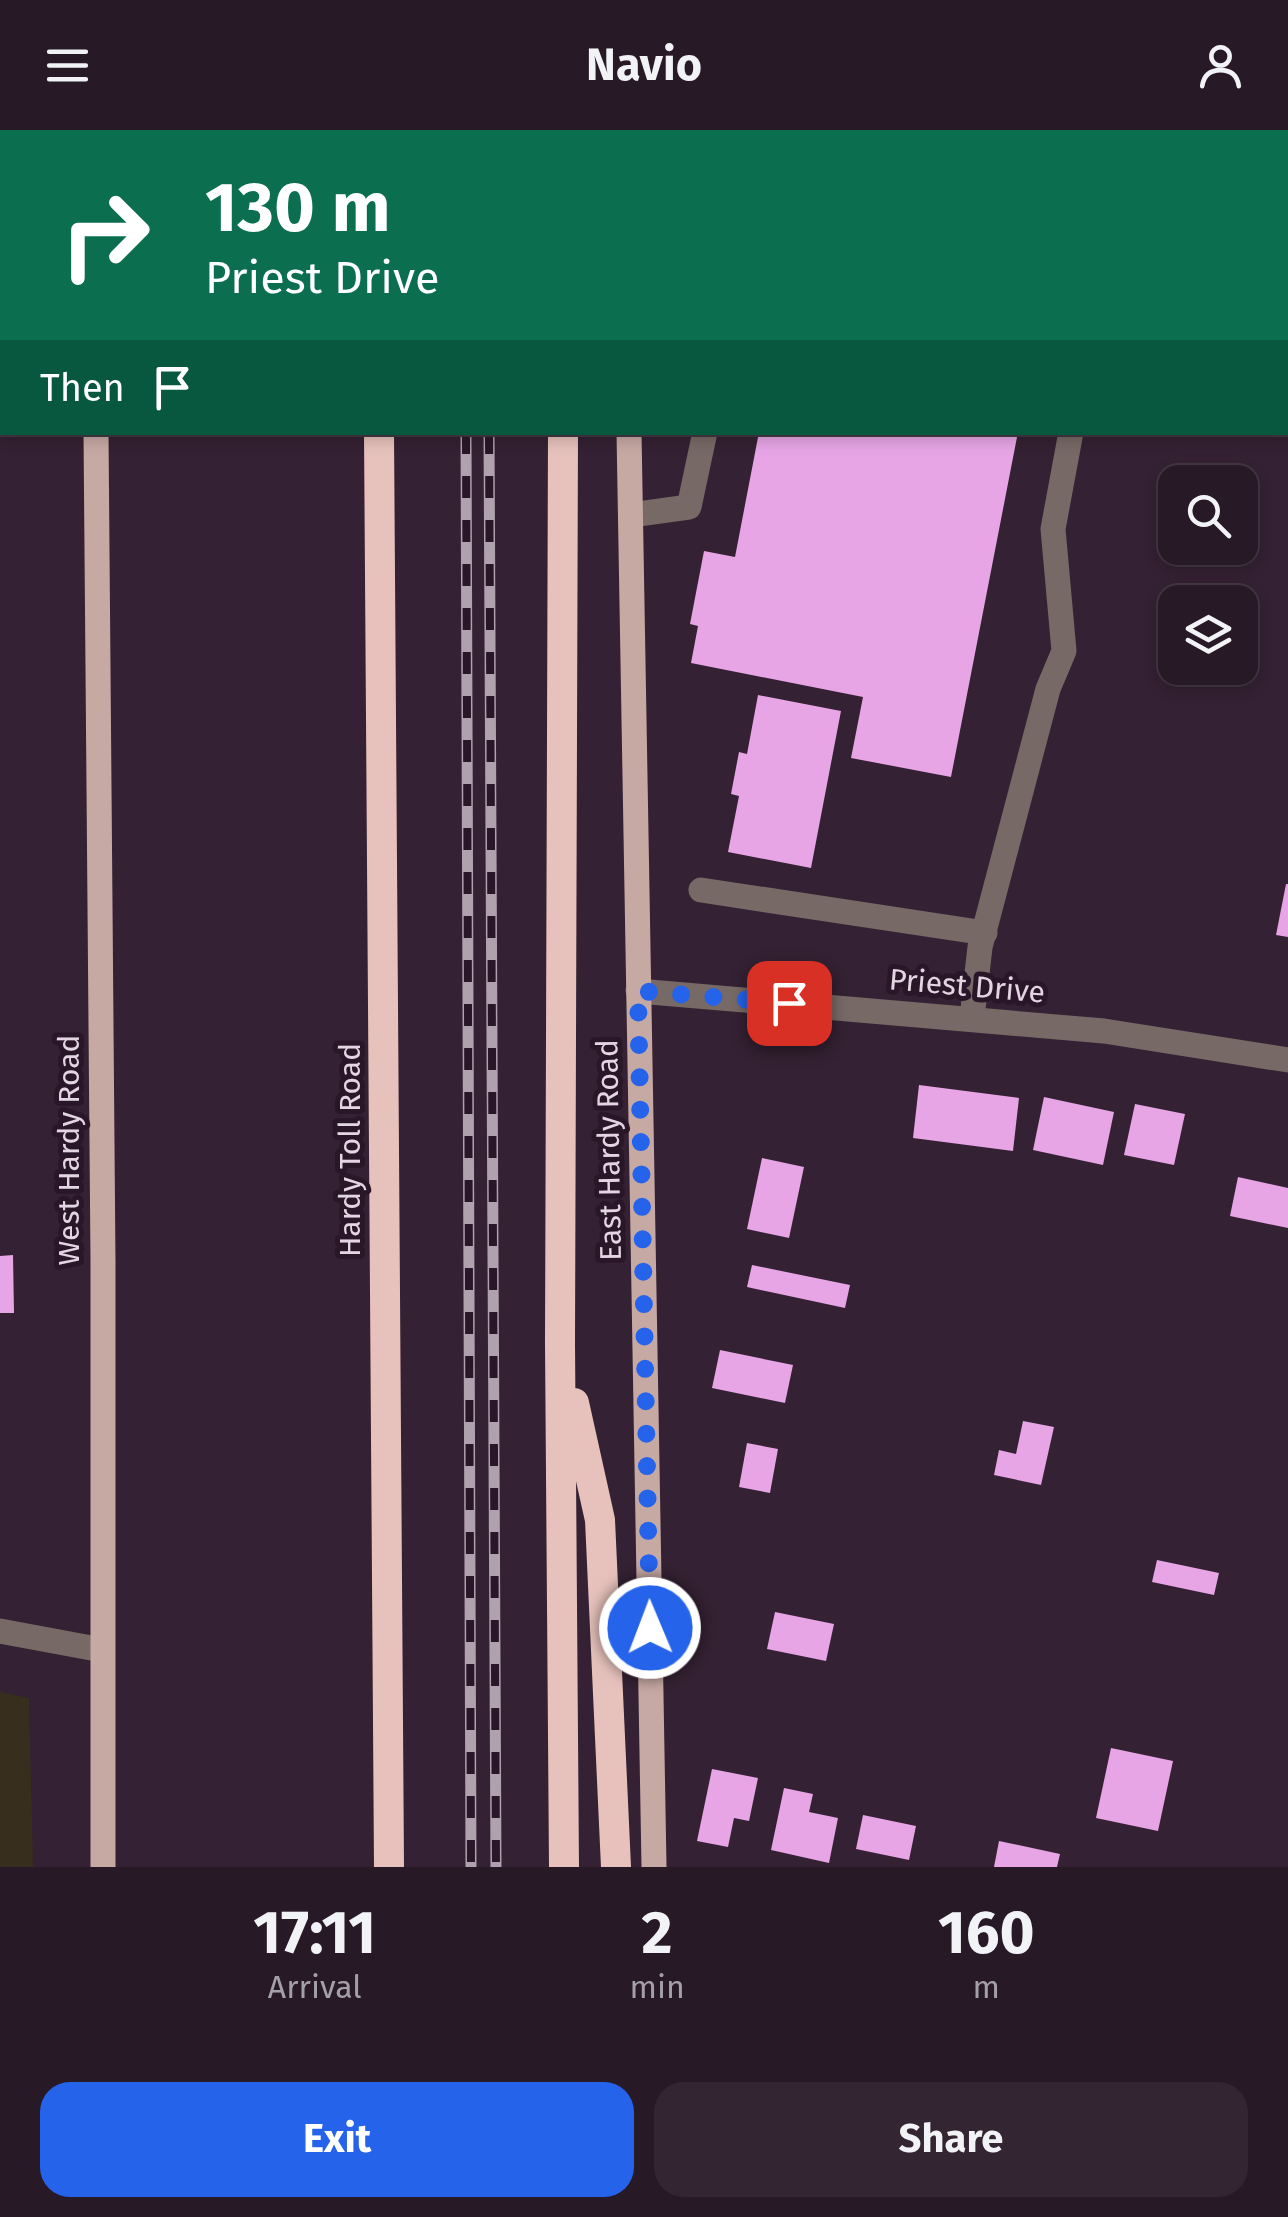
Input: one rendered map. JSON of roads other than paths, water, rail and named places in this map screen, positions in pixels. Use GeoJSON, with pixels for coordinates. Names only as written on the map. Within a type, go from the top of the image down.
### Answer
{"type":"FeatureCollection","features":[{"type":"Feature","properties":{"kind":"highway","name":"Hardy Toll Road"},"geometry":{"type":"LineString","coordinates":[[379,435],[389,1867]]}},
{"type":"Feature","properties":{"kind":"highway"},"geometry":{"type":"LineString","coordinates":[[563,435],[560,1343],[564,1867]]}},
{"type":"Feature","properties":{"kind":"highway"},"geometry":{"type":"LineString","coordinates":[[560,1343],[600,1520],[616,1867]]}},
{"type":"Feature","properties":{"kind":"main road","name":"West Hardy Road"},"geometry":{"type":"LineString","coordinates":[[96,435],[103,1867]]}},
{"type":"Feature","properties":{"kind":"main road","name":"East Hardy Road"},"geometry":{"type":"LineString","coordinates":[[629,435],[654,1867]]}},
{"type":"Feature","properties":{"kind":"street"},"geometry":{"type":"LineString","coordinates":[[630,515],[689,507],[703,435]]}},
{"type":"Feature","properties":{"kind":"street"},"geometry":{"type":"LineString","coordinates":[[972,1018],[980,947],[1048,689],[1064,651],[1053,529],[1070,435]]}},
{"type":"Feature","properties":{"kind":"street"},"geometry":{"type":"LineString","coordinates":[[701,890],[985,932]]}},
{"type":"Feature","properties":{"kind":"street","name":"Priest Drive"},"geometry":{"type":"LineString","coordinates":[[638,991],[1104,1031],[1288,1060]]}},
{"type":"Feature","properties":{"kind":"street"},"geometry":{"type":"LineString","coordinates":[[0,1631],[102,1650]]}},
{"type":"Feature","properties":{"kind":"railway"},"geometry":{"type":"LineString","coordinates":[[466,435],[471,1867]]}},
{"type":"Feature","properties":{"kind":"railway"},"geometry":{"type":"LineString","coordinates":[[489,435],[496,1867]]}}]}
